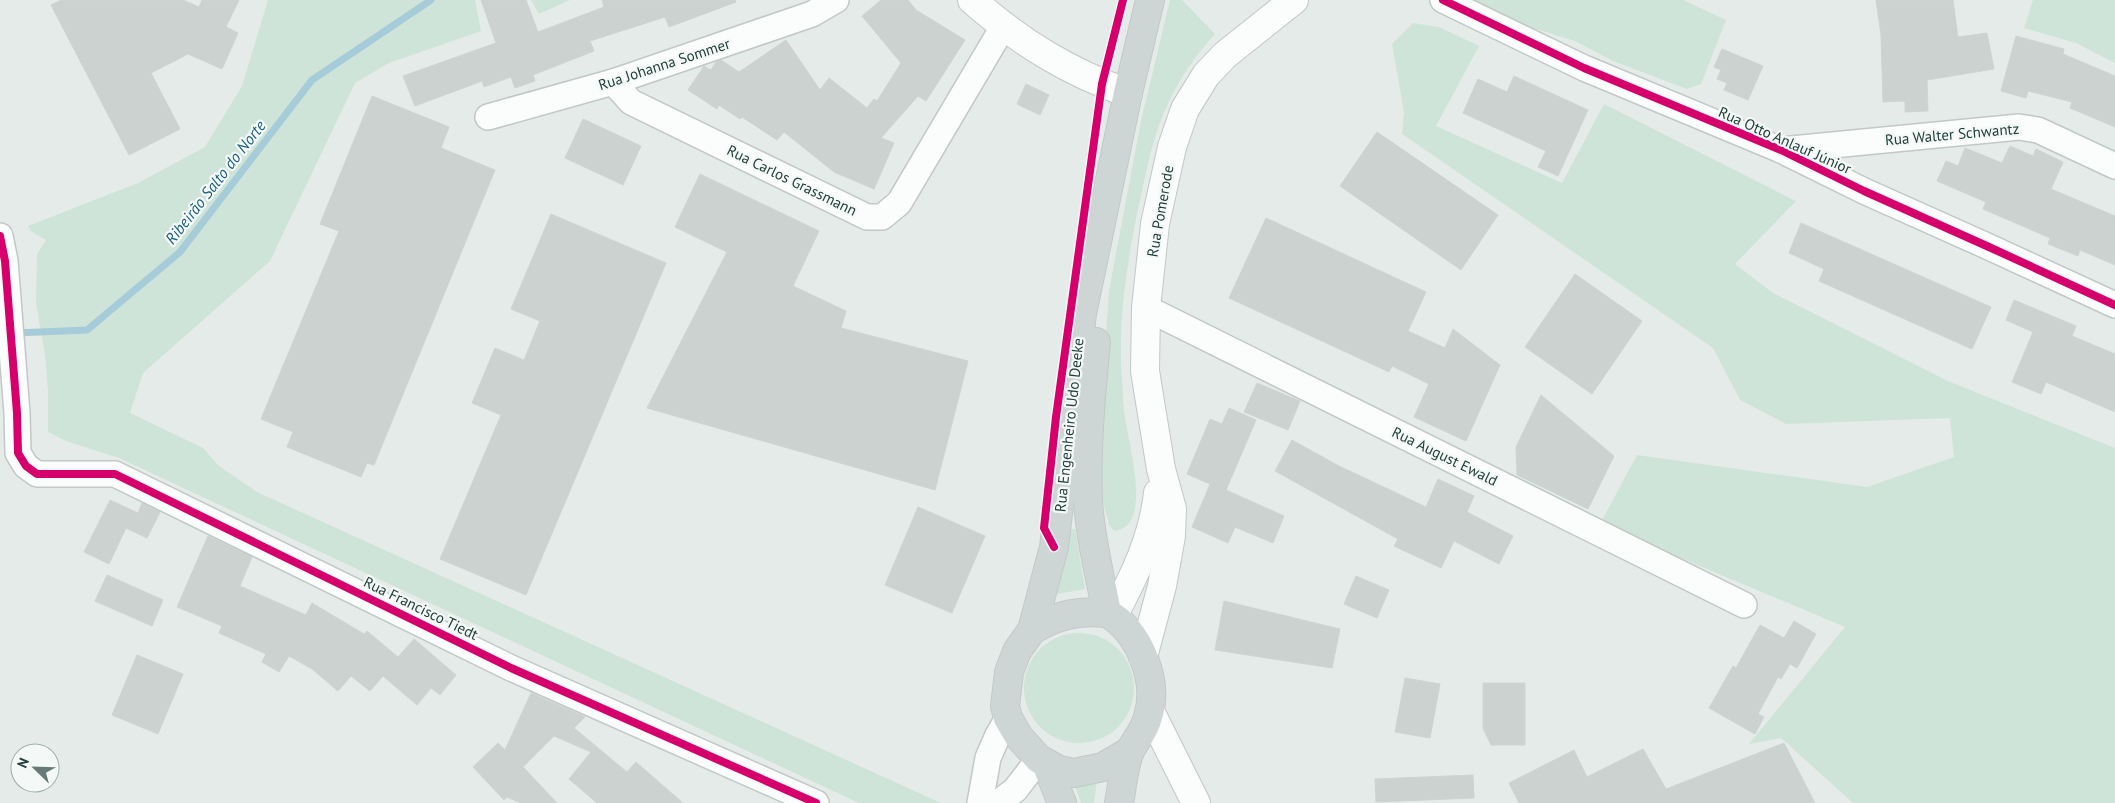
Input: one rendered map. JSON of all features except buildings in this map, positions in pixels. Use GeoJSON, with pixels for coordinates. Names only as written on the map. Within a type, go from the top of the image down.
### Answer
{"type":"FeatureCollection","features":[{"type":"Feature","properties":{"kind":"main road"},"geometry":{"type":"LineString","coordinates":[[972,0],[1003,27],[1076,72],[1128,93]]}},
{"type":"Feature","properties":{"kind":"main road","name":"Rua Engenheiro Udo Deeke"},"geometry":{"type":"LineString","coordinates":[[1062,803],[1043,761],[1019,737],[1008,718],[1005,706],[1009,672],[1017,651],[1032,630],[1054,547],[1082,314],[1128,93],[1150,0]]}},
{"type":"Feature","properties":{"kind":"main road","name":"Rua Pomerode"},"geometry":{"type":"LineString","coordinates":[[1143,657],[1162,586],[1171,536],[1172,509],[1161,469],[1145,371],[1146,308],[1155,224],[1172,147],[1185,109],[1206,75],[1225,55],[1294,0]]}},
{"type":"Feature","properties":{"kind":"main road","name":"Rua Engenheiro Udo Deeke"},"geometry":{"type":"LineString","coordinates":[[1106,203],[1105,246],[1089,434],[1088,501],[1095,547],[1110,615]]}},
{"type":"Feature","properties":{"kind":"main road","name":"Rua Pomerode"},"geometry":{"type":"LineString","coordinates":[[1110,615],[1143,556],[1157,502],[1161,469]]}},
{"type":"Feature","properties":{"kind":"main road"},"geometry":{"type":"LineString","coordinates":[[1032,630],[1049,620],[1066,614],[1090,611],[1110,615],[1136,643],[1143,657],[1149,678],[1150,711],[1144,730],[1133,747],[1119,803]]}},
{"type":"Feature","properties":{"kind":"main road"},"geometry":{"type":"LineString","coordinates":[[1150,711],[1176,759],[1196,803]]}},
{"type":"Feature","properties":{"kind":"main road"},"geometry":{"type":"LineString","coordinates":[[1043,761],[1059,770],[1074,773],[1103,767],[1133,747],[1152,747],[1176,759]]}},
{"type":"Feature","properties":{"kind":"street","name":"Rua Johanna Sommer"},"geometry":{"type":"LineString","coordinates":[[488,117],[613,82],[812,14],[836,0]]}},
{"type":"Feature","properties":{"kind":"street","name":"Rua Otto Anlauf Júnior"},"geometry":{"type":"LineString","coordinates":[[1443,0],[1584,68],[1781,150],[1864,191],[2115,306]]}},
{"type":"Feature","properties":{"kind":"street","name":"Rua Carlos Grassmann"},"geometry":{"type":"LineString","coordinates":[[613,82],[631,102],[867,217],[882,217],[899,203],[1003,27]]}},
{"type":"Feature","properties":{"kind":"street","name":"Rua Walter Schwantz"},"geometry":{"type":"LineString","coordinates":[[1781,150],[2019,127],[2038,130],[2115,166]]}},
{"type":"Feature","properties":{"kind":"street","name":"Rua Francisco Tiedt"},"geometry":{"type":"LineString","coordinates":[[0,236],[5,261],[17,413],[18,454],[26,466],[37,474],[115,474],[511,668],[816,803]]}},
{"type":"Feature","properties":{"kind":"street","name":"Rua August Ewald"},"geometry":{"type":"LineString","coordinates":[[1146,308],[1744,605]]}},
{"type":"Feature","properties":{"kind":"street"},"geometry":{"type":"LineString","coordinates":[[980,803],[988,758],[1008,718]]}},
{"type":"Feature","properties":{"kind":"street"},"geometry":{"type":"LineString","coordinates":[[998,803],[1015,790],[1043,761]]}},
{"type":"Feature","properties":{"kind":"green space"},"geometry":{"type":"Polygon","coordinates":[[[268,0],[475,0],[481,31],[389,63],[355,83],[270,261],[143,373],[130,413],[203,448],[219,466],[257,492],[941,803],[859,803],[119,458],[66,441],[48,432],[48,391],[45,355],[36,303],[37,254],[46,240],[32,232],[28,226],[138,183],[205,147],[242,86],[268,0]]]}},
{"type":"Feature","properties":{"kind":"green space"},"geometry":{"type":"Polygon","coordinates":[[[531,0],[570,0],[539,14],[531,0]]]}},
{"type":"Feature","properties":{"kind":"green space"},"geometry":{"type":"Polygon","coordinates":[[[1170,0],[1182,0],[1215,34],[1182,77],[1159,125],[1138,210],[1125,283],[1121,332],[1124,409],[1136,482],[1136,500],[1133,515],[1126,526],[1114,531],[1109,525],[1101,494],[1099,435],[1109,291],[1141,121],[1170,0]]]}},
{"type":"Feature","properties":{"kind":"green space"},"geometry":{"type":"Polygon","coordinates":[[[1470,0],[1683,0],[1726,20],[1701,84],[1687,89],[1613,61],[1575,41],[1533,28],[1470,0]]]}},
{"type":"Feature","properties":{"kind":"green space"},"geometry":{"type":"Polygon","coordinates":[[[2033,0],[2115,0],[2115,63],[2076,43],[2024,28],[2033,0]]]}},
{"type":"Feature","properties":{"kind":"green space"},"geometry":{"type":"Polygon","coordinates":[[[1413,23],[1439,27],[1479,46],[1436,126],[1562,183],[1604,104],[1796,201],[1735,264],[1773,293],[1948,381],[2115,448],[2115,803],[1853,803],[1781,738],[1749,744],[1845,627],[1600,524],[1637,455],[1867,487],[1954,457],[1950,418],[1786,424],[1740,400],[1713,348],[1402,134],[1404,112],[1392,44],[1413,23]]]}},
{"type":"Feature","properties":{"kind":"green space"},"geometry":{"type":"Polygon","coordinates":[[[1071,529],[1075,529],[1085,589],[1057,594],[1071,529]]]}},
{"type":"Feature","properties":{"kind":"green space"},"geometry":{"type":"Polygon","coordinates":[[[1079,633],[1100,638],[1118,649],[1129,667],[1134,688],[1129,709],[1118,727],[1100,738],[1079,743],[1058,738],[1040,727],[1029,709],[1024,688],[1029,667],[1040,649],[1058,638],[1079,633]]]}},
{"type":"Feature","properties":{"kind":"green space"},"geometry":{"type":"Polygon","coordinates":[[[1072,777],[1097,780],[1094,803],[1081,803],[1072,777]]]}},
{"type":"Feature","properties":{"kind":"waterway","name":"Ribeirão Salto do Norte"},"geometry":{"type":"LineString","coordinates":[[15,333],[87,330],[180,252],[312,80],[431,0]]}},
{"type":"Feature","properties":{"kind":"cycle path"},"geometry":{"type":"LineString","coordinates":[[1054,547],[1044,528],[1056,417],[1102,84],[1123,0]]}},
{"type":"Feature","properties":{"kind":"cycle path"},"geometry":{"type":"LineString","coordinates":[[1443,0],[1584,68],[1781,150],[1864,191],[2115,305]]}},
{"type":"Feature","properties":{"kind":"cycle path"},"geometry":{"type":"LineString","coordinates":[[0,236],[5,261],[17,413],[18,453],[26,466],[37,474],[115,474],[511,668],[816,803]]}}]}
